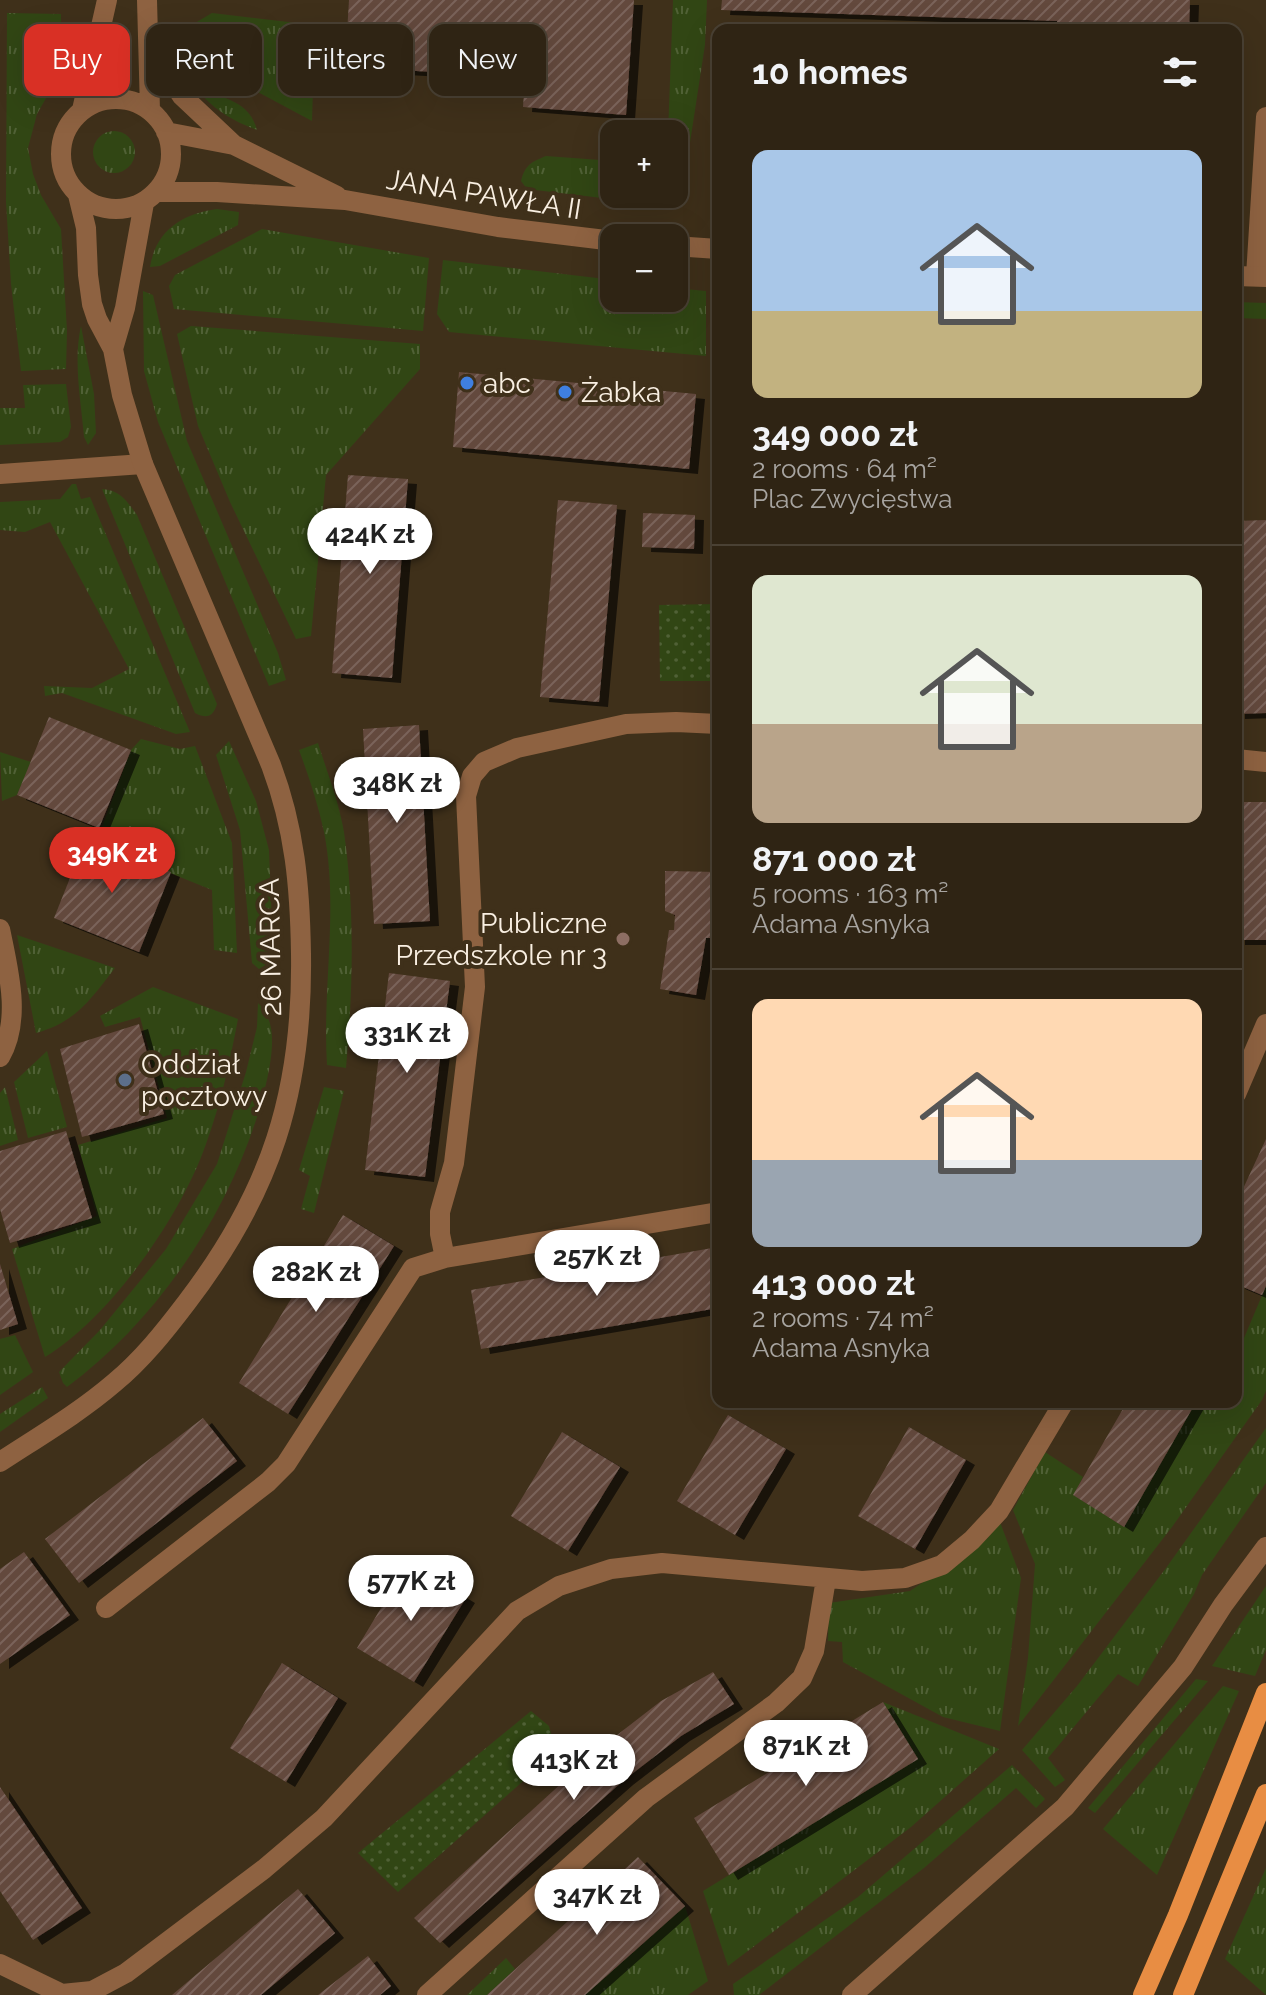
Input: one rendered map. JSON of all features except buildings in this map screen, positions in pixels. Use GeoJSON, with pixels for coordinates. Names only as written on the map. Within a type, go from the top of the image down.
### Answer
{"type":"FeatureCollection","features":[{"type":"Feature","properties":{"kind":"main road"},"geometry":{"type":"LineString","coordinates":[[1143,1995],[1266,1693]]}},
{"type":"Feature","properties":{"kind":"main road"},"geometry":{"type":"LineString","coordinates":[[1183,1995],[1266,1794]]}},
{"type":"Feature","properties":{"kind":"street"},"geometry":{"type":"LineString","coordinates":[[82,110],[107,0]]}},
{"type":"Feature","properties":{"kind":"street"},"geometry":{"type":"LineString","coordinates":[[147,0],[148,24]]}},
{"type":"Feature","properties":{"kind":"street"},"geometry":{"type":"LineString","coordinates":[[150,96],[150,110]]}},
{"type":"Feature","properties":{"kind":"street"},"geometry":{"type":"LineString","coordinates":[[182,96],[234,145]]}},
{"type":"Feature","properties":{"kind":"street"},"geometry":{"type":"LineString","coordinates":[[107,99],[123,99],[150,110],[171,144],[171,162],[165,181],[151,198],[119,210],[102,208],[78,195],[66,180],[60,152],[68,125],[82,110],[107,99]]}},
{"type":"Feature","properties":{"kind":"street"},"geometry":{"type":"LineString","coordinates":[[1253,276],[1266,117]]}},
{"type":"Feature","properties":{"kind":"street","name":"JANA PAWŁA II"},"geometry":{"type":"LineString","coordinates":[[166,132],[234,145],[345,200]]}},
{"type":"Feature","properties":{"kind":"street","name":"JANA PAWŁA II"},"geometry":{"type":"LineString","coordinates":[[151,198],[217,192],[345,200],[498,227],[600,239]]}},
{"type":"Feature","properties":{"kind":"street","name":"26 MARCA"},"geometry":{"type":"LineString","coordinates":[[0,1462],[115,1382],[168,1328],[199,1286],[242,1218],[282,1127],[294,1073],[301,1014],[297,868],[288,813],[271,765],[143,464],[122,395],[113,349],[92,304],[86,228],[78,195]]}},
{"type":"Feature","properties":{"kind":"street","name":"26 MARCA"},"geometry":{"type":"LineString","coordinates":[[113,349],[151,198]]}},
{"type":"Feature","properties":{"kind":"street"},"geometry":{"type":"LineString","coordinates":[[688,247],[712,249]]}},
{"type":"Feature","properties":{"kind":"street"},"geometry":{"type":"LineString","coordinates":[[0,474],[143,464]]}},
{"type":"Feature","properties":{"kind":"street"},"geometry":{"type":"LineString","coordinates":[[445,1258],[440,1212],[454,1163],[475,987],[466,796],[472,776],[484,762],[517,748],[595,731],[639,724],[712,724]]}},
{"type":"Feature","properties":{"kind":"street"},"geometry":{"type":"LineString","coordinates":[[1242,760],[1266,762]]}},
{"type":"Feature","properties":{"kind":"street"},"geometry":{"type":"LineString","coordinates":[[0,929],[7,957],[11,1021],[6,1046],[0,1057]]}},
{"type":"Feature","properties":{"kind":"street"},"geometry":{"type":"LineString","coordinates":[[1242,1080],[1266,1024]]}},
{"type":"Feature","properties":{"kind":"street"},"geometry":{"type":"LineString","coordinates":[[106,1608],[268,1482],[286,1464],[413,1268],[445,1258],[712,1213]]}},
{"type":"Feature","properties":{"kind":"street"},"geometry":{"type":"LineString","coordinates":[[0,1964],[62,1994],[92,1991],[126,1973],[282,1855],[324,1818],[517,1611],[559,1586],[611,1569],[662,1563],[862,1581],[905,1578],[942,1565],[972,1540],[999,1511],[1060,1408]]}},
{"type":"Feature","properties":{"kind":"street"},"geometry":{"type":"LineString","coordinates":[[852,1995],[1065,1807],[1183,1667],[1266,1547]]}},
{"type":"Feature","properties":{"kind":"street"},"geometry":{"type":"LineString","coordinates":[[427,1995],[646,1798],[776,1703],[802,1678],[814,1651],[826,1579]]}},
{"type":"Feature","properties":{"kind":"green space"},"geometry":{"type":"Polygon","coordinates":[[[673,0],[707,0],[705,45],[688,156],[688,120],[669,120],[673,0]]]}},
{"type":"Feature","properties":{"kind":"green space"},"geometry":{"type":"Polygon","coordinates":[[[7,13],[61,14],[61,24],[24,24],[24,96],[47,96],[37,114],[28,148],[41,195],[61,229],[66,369],[21,371],[6,202],[7,13]]]}},
{"type":"Feature","properties":{"kind":"green space"},"geometry":{"type":"Polygon","coordinates":[[[212,13],[306,24],[278,24],[278,96],[313,96],[312,121],[262,94],[262,24],[195,23],[212,13]]]}},
{"type":"Feature","properties":{"kind":"green space"},"geometry":{"type":"Polygon","coordinates":[[[202,96],[221,96],[240,105],[253,119],[257,130],[227,116],[202,96]]]}},
{"type":"Feature","properties":{"kind":"green space"},"geometry":{"type":"Polygon","coordinates":[[[114,131],[129,137],[135,152],[129,167],[114,173],[99,167],[93,152],[99,137],[114,131]]]}},
{"type":"Feature","properties":{"kind":"green space"},"geometry":{"type":"Polygon","coordinates":[[[546,156],[600,160],[600,198],[527,189],[521,181],[524,171],[546,156]]]}},
{"type":"Feature","properties":{"kind":"green space"},"geometry":{"type":"Polygon","coordinates":[[[217,209],[239,212],[238,225],[160,266],[150,267],[158,243],[173,226],[193,215],[217,209]]]}},
{"type":"Feature","properties":{"kind":"green space"},"geometry":{"type":"Polygon","coordinates":[[[262,229],[429,258],[423,331],[174,309],[169,286],[175,275],[262,229]]]}},
{"type":"Feature","properties":{"kind":"green space"},"geometry":{"type":"Polygon","coordinates":[[[443,260],[600,278],[600,312],[688,312],[688,289],[706,291],[706,356],[449,332],[437,314],[443,260]]]}},
{"type":"Feature","properties":{"kind":"green space"},"geometry":{"type":"Polygon","coordinates":[[[143,291],[153,295],[187,441],[278,653],[286,680],[269,686],[158,422],[144,371],[143,291]]]}},
{"type":"Feature","properties":{"kind":"green space"},"geometry":{"type":"Polygon","coordinates":[[[1242,302],[1266,303],[1266,319],[1242,318],[1242,302]]]}},
{"type":"Feature","properties":{"kind":"green space"},"geometry":{"type":"Polygon","coordinates":[[[81,326],[94,394],[96,433],[88,445],[84,437],[78,381],[81,326]]]}},
{"type":"Feature","properties":{"kind":"green space"},"geometry":{"type":"Polygon","coordinates":[[[191,326],[420,344],[420,369],[326,475],[311,636],[296,639],[230,502],[198,426],[177,334],[191,326]]]}},
{"type":"Feature","properties":{"kind":"green space"},"geometry":{"type":"Polygon","coordinates":[[[66,384],[71,427],[68,437],[60,442],[0,445],[0,408],[25,408],[23,385],[66,384]]]}},
{"type":"Feature","properties":{"kind":"green space"},"geometry":{"type":"Polygon","coordinates":[[[72,484],[76,484],[81,499],[90,497],[190,732],[176,734],[62,693],[45,696],[44,686],[92,688],[129,669],[50,522],[25,532],[0,530],[0,502],[60,499],[72,484]]]}},
{"type":"Feature","properties":{"kind":"green space"},"geometry":{"type":"Polygon","coordinates":[[[102,489],[118,494],[137,515],[217,704],[209,716],[195,713],[102,489]]]}},
{"type":"Feature","properties":{"kind":"green space"},"geometry":{"type":"Polygon","coordinates":[[[712,604],[712,681],[660,681],[659,605],[712,604]]]}},
{"type":"Feature","properties":{"kind":"green space"},"geometry":{"type":"Polygon","coordinates":[[[141,739],[180,749],[195,746],[232,843],[237,953],[214,950],[212,890],[96,843],[131,750],[141,739]]]}},
{"type":"Feature","properties":{"kind":"green space"},"geometry":{"type":"Polygon","coordinates":[[[229,741],[256,801],[269,850],[273,950],[269,963],[259,969],[252,963],[240,830],[216,755],[229,741]]]}},
{"type":"Feature","properties":{"kind":"green space"},"geometry":{"type":"Polygon","coordinates":[[[318,743],[339,810],[348,861],[352,950],[346,1068],[327,1065],[328,861],[319,811],[299,750],[318,743]]]}},
{"type":"Feature","properties":{"kind":"green space"},"geometry":{"type":"Polygon","coordinates":[[[0,752],[31,762],[17,795],[2,801],[0,752]]]}},
{"type":"Feature","properties":{"kind":"green space"},"geometry":{"type":"Polygon","coordinates":[[[17,935],[115,968],[90,1000],[72,1016],[36,1033],[17,935]]]}},
{"type":"Feature","properties":{"kind":"green space"},"geometry":{"type":"Polygon","coordinates":[[[153,987],[238,1019],[216,1113],[195,1172],[161,1233],[140,1263],[94,1317],[70,1340],[45,1357],[12,1249],[97,1216],[78,1145],[167,1118],[140,1017],[105,1027],[100,1016],[153,987]]]}},
{"type":"Feature","properties":{"kind":"green space"},"geometry":{"type":"Polygon","coordinates":[[[258,1003],[271,1028],[270,1066],[258,1114],[227,1192],[184,1265],[158,1299],[99,1361],[67,1387],[59,1372],[100,1330],[166,1249],[217,1164],[246,1072],[257,1027],[258,1003]]]}},
{"type":"Feature","properties":{"kind":"green space"},"geometry":{"type":"Polygon","coordinates":[[[47,1051],[67,1127],[28,1138],[14,1082],[47,1051]]]}},
{"type":"Feature","properties":{"kind":"green space"},"geometry":{"type":"Polygon","coordinates":[[[5,1087],[18,1140],[0,1146],[0,1093],[5,1087]]]}},
{"type":"Feature","properties":{"kind":"green space"},"geometry":{"type":"Polygon","coordinates":[[[324,1087],[344,1091],[314,1213],[301,1209],[310,1176],[299,1170],[324,1087]]]}},
{"type":"Feature","properties":{"kind":"green space"},"geometry":{"type":"Polygon","coordinates":[[[1266,1286],[1266,1391],[1262,1400],[1172,1527],[1018,1726],[1028,1658],[1035,1564],[1013,1510],[1045,1452],[1083,1477],[1074,1495],[1124,1527],[1193,1408],[1242,1408],[1242,1343],[1266,1286]]]}},
{"type":"Feature","properties":{"kind":"green space"},"geometry":{"type":"Polygon","coordinates":[[[15,1335],[33,1372],[0,1395],[0,1339],[15,1335]]]}},
{"type":"Feature","properties":{"kind":"green space"},"geometry":{"type":"Polygon","coordinates":[[[42,1387],[48,1398],[0,1432],[0,1414],[42,1387]]]}},
{"type":"Feature","properties":{"kind":"green space"},"geometry":{"type":"Polygon","coordinates":[[[1266,1428],[1266,1483],[1202,1575],[1194,1594],[1138,1686],[1118,1674],[1048,1758],[1065,1780],[1055,1787],[1022,1750],[1077,1686],[1266,1428]]]}},
{"type":"Feature","properties":{"kind":"green space"},"geometry":{"type":"Polygon","coordinates":[[[1000,1522],[1021,1578],[1000,1731],[943,1717],[843,1662],[842,1642],[828,1641],[829,1603],[910,1591],[987,1539],[1000,1522]]]}},
{"type":"Feature","properties":{"kind":"green space"},"geometry":{"type":"Polygon","coordinates":[[[1266,1586],[1266,1650],[1255,1676],[1212,1666],[1266,1586]]]}},
{"type":"Feature","properties":{"kind":"green space"},"geometry":{"type":"Polygon","coordinates":[[[1196,1679],[1208,1681],[1095,1813],[1088,1808],[1196,1679]]]}},
{"type":"Feature","properties":{"kind":"green space"},"geometry":{"type":"Polygon","coordinates":[[[1223,1686],[1239,1691],[1157,1875],[1103,1829],[1223,1686]]]}},
{"type":"Feature","properties":{"kind":"green space"},"geometry":{"type":"Polygon","coordinates":[[[883,1702],[999,1749],[911,1827],[728,1966],[703,1891],[918,1759],[883,1702]]]}},
{"type":"Feature","properties":{"kind":"green space"},"geometry":{"type":"Polygon","coordinates":[[[531,1711],[549,1726],[556,1752],[398,1892],[358,1853],[531,1711]]]}},
{"type":"Feature","properties":{"kind":"green space"},"geometry":{"type":"Polygon","coordinates":[[[1012,1765],[1045,1799],[1036,1808],[1016,1788],[924,1868],[759,1995],[734,1995],[733,1984],[858,1897],[1012,1765]]]}},
{"type":"Feature","properties":{"kind":"green space"},"geometry":{"type":"Polygon","coordinates":[[[1266,1868],[1266,1995],[1225,1959],[1266,1868]]]}},
{"type":"Feature","properties":{"kind":"green space"},"geometry":{"type":"Polygon","coordinates":[[[685,1906],[708,1981],[688,1995],[585,1995],[685,1906]]]}},
{"type":"Feature","properties":{"kind":"green space"},"geometry":{"type":"Polygon","coordinates":[[[506,1958],[515,1969],[487,1995],[467,1995],[506,1958]]]}},
{"type":"Feature","properties":{"kind":"place","name":"abc"},"geometry":{"type":"Point","coordinates":[467,383]}},
{"type":"Feature","properties":{"kind":"place","name":"Żabka"},"geometry":{"type":"Point","coordinates":[565,392]}},
{"type":"Feature","properties":{"kind":"place","name":"Publiczne Przedszkole nr 3"},"geometry":{"type":"Point","coordinates":[623,939]}},
{"type":"Feature","properties":{"kind":"place","name":"Oddział pocztowy"},"geometry":{"type":"Point","coordinates":[125,1080]}}]}
